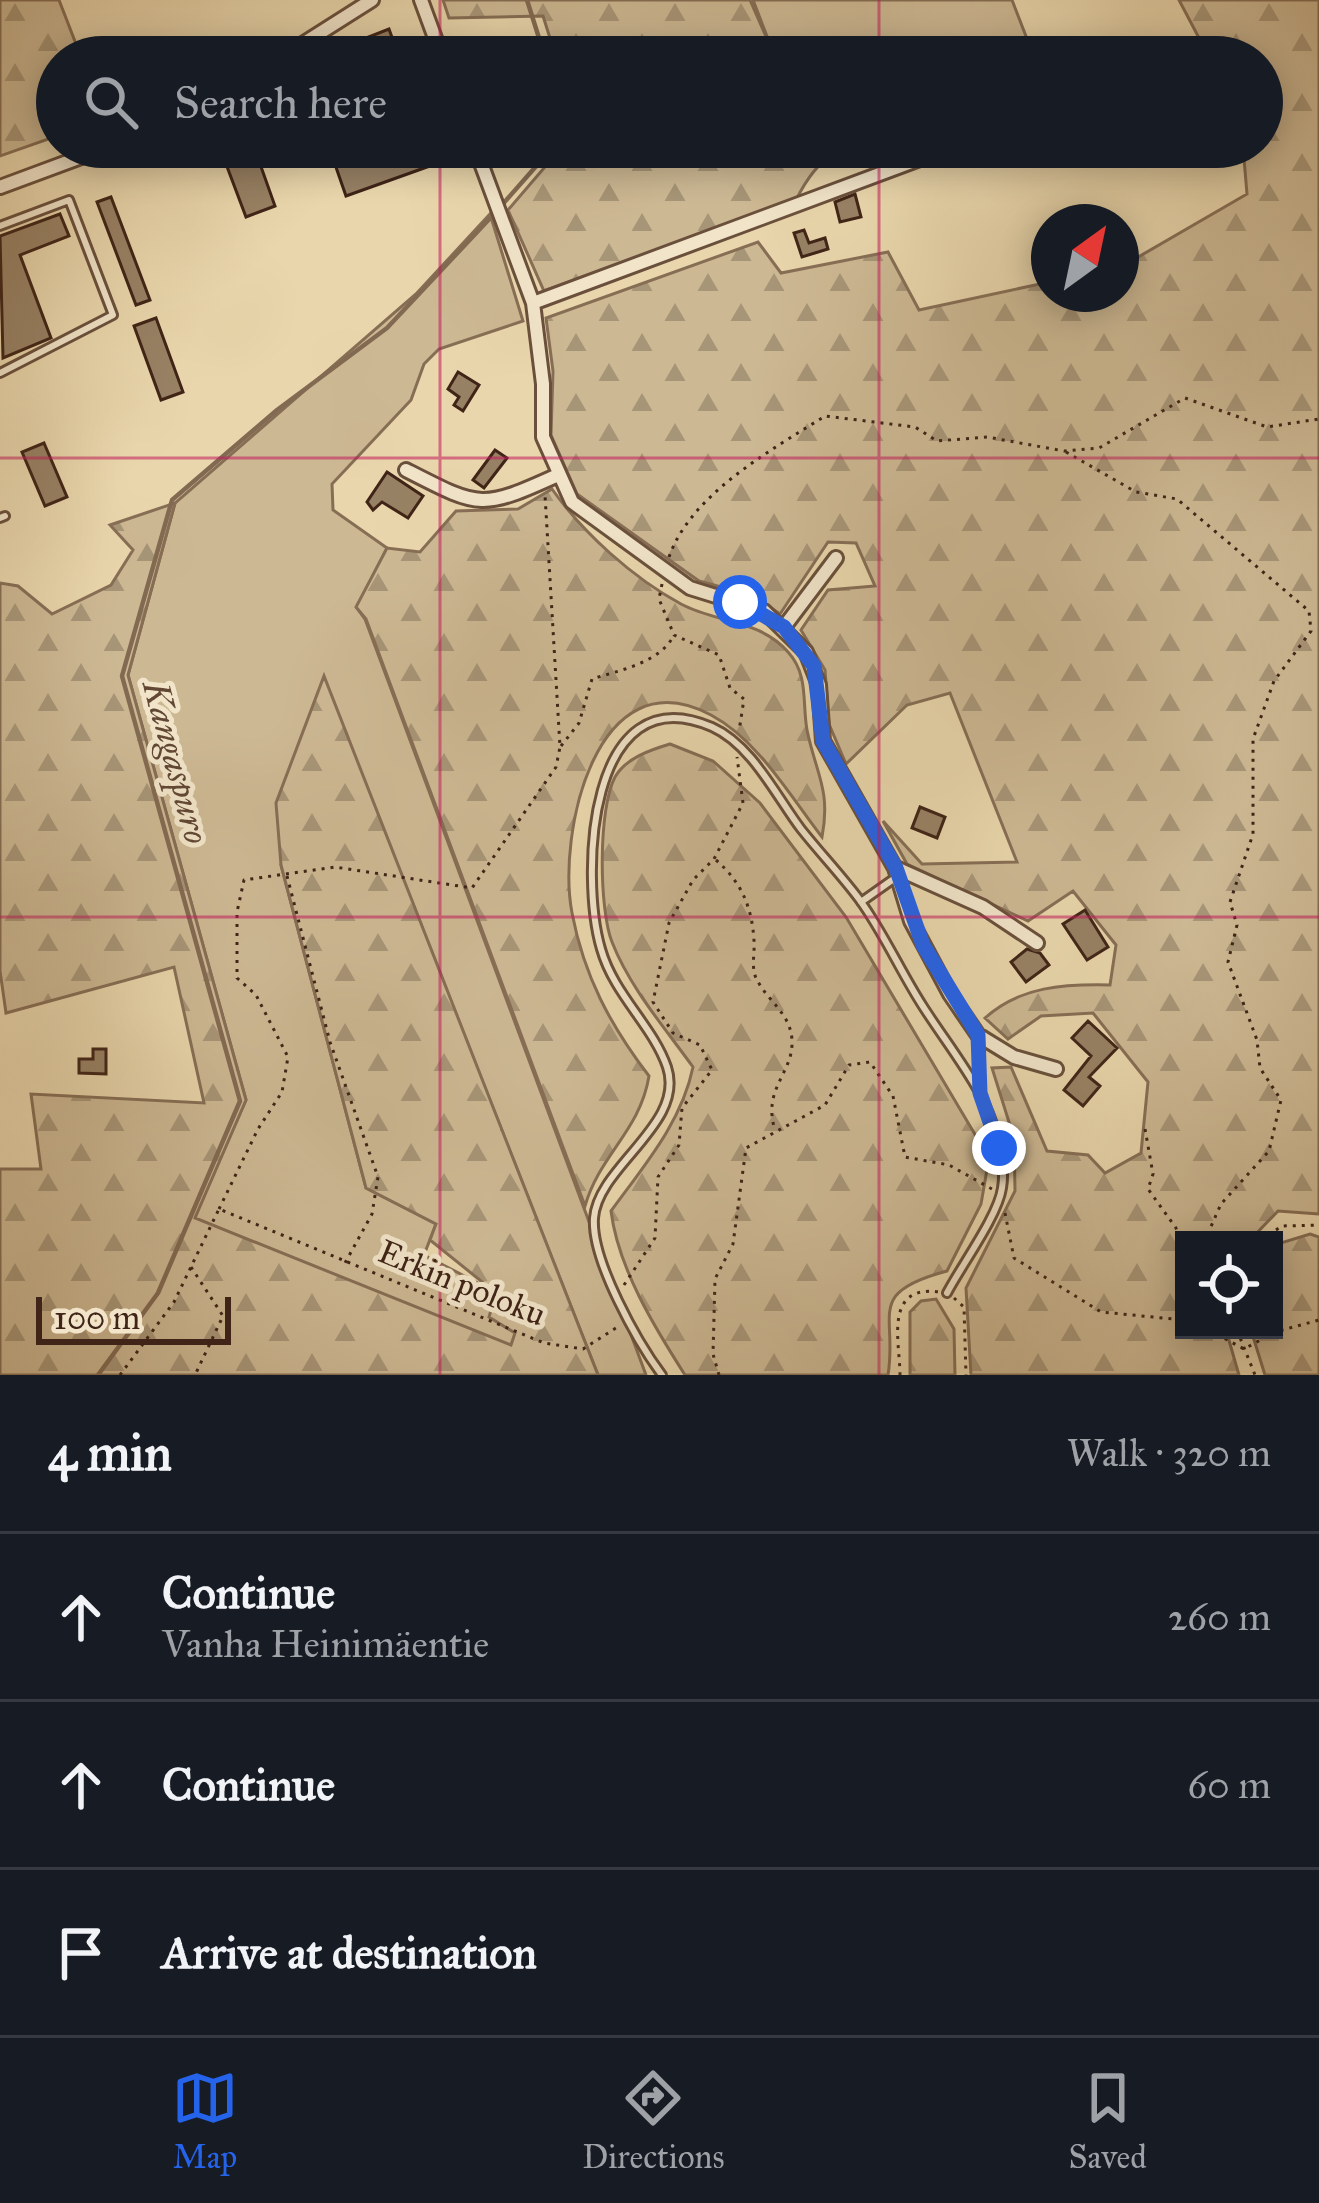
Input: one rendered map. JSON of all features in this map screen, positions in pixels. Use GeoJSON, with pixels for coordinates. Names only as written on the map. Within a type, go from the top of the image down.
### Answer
{"type":"FeatureCollection","features":[{"type":"Feature","properties":{"kind":"street"},"geometry":{"type":"LineString","coordinates":[[316,36],[372,0]]}},
{"type":"Feature","properties":{"kind":"street"},"geometry":{"type":"LineString","coordinates":[[422,0],[435,36]]}},
{"type":"Feature","properties":{"kind":"street"},"geometry":{"type":"LineString","coordinates":[[0,188],[53,168]]}},
{"type":"Feature","properties":{"kind":"street"},"geometry":{"type":"LineString","coordinates":[[483,168],[533,303],[543,384],[543,437],[551,478],[572,502],[690,588],[764,611],[784,627],[814,666],[823,741],[896,871],[923,945],[978,1035],[1014,1057],[1056,1069]]}},
{"type":"Feature","properties":{"kind":"street"},"geometry":{"type":"LineString","coordinates":[[533,303],[896,168]]}},
{"type":"Feature","properties":{"kind":"street"},"geometry":{"type":"LineString","coordinates":[[406,470],[469,502],[490,503],[551,478]]}},
{"type":"Feature","properties":{"kind":"street"},"geometry":{"type":"LineString","coordinates":[[784,627],[836,558]]}},
{"type":"Feature","properties":{"kind":"street"},"geometry":{"type":"LineString","coordinates":[[896,871],[983,908],[1037,943]]}},
{"type":"Feature","properties":{"kind":"lane"},"geometry":{"type":"LineString","coordinates":[[0,226],[69,200],[113,315],[0,373]]}},
{"type":"Feature","properties":{"kind":"lane"},"geometry":{"type":"LineString","coordinates":[[662,1375],[627,1318],[594,1218],[610,1181],[649,1130],[670,1082],[664,1060],[621,998],[601,950],[593,835],[610,761],[642,728],[673,719],[712,727],[735,744],[861,902],[980,1093],[999,1148],[1002,1189],[947,1293]]}},
{"type":"Feature","properties":{"kind":"lane"},"geometry":{"type":"LineString","coordinates":[[861,902],[896,871]]}},
{"type":"Feature","properties":{"kind":"path"},"geometry":{"type":"LineString","coordinates":[[623,1287],[656,1238],[658,1177],[679,1145],[682,1108],[712,1070],[700,1045],[674,1034],[653,1002],[669,923],[693,880],[714,859],[743,803],[735,744],[744,699],[730,688],[719,655],[674,635],[658,599],[679,530],[722,488],[825,416],[915,427],[937,441],[987,437],[1064,451],[1099,448],[1185,398],[1267,427],[1319,419]]}},
{"type":"Feature","properties":{"kind":"path"},"geometry":{"type":"LineString","coordinates":[[1064,451],[1136,492],[1177,499],[1309,611],[1311,631],[1274,681],[1253,739],[1252,834],[1230,902],[1237,925],[1228,962],[1257,1040],[1260,1068],[1281,1100],[1268,1151],[1221,1204],[1208,1231]]}},
{"type":"Feature","properties":{"kind":"path"},"geometry":{"type":"LineString","coordinates":[[120,1375],[174,1302],[258,1129],[283,1092],[288,1057],[256,995],[237,978],[237,912],[244,880],[335,867],[472,888],[556,767],[560,747],[551,478]]}},
{"type":"Feature","properties":{"kind":"path"},"geometry":{"type":"LineString","coordinates":[[560,747],[579,723],[592,679],[644,661],[668,647],[674,635]]}},
{"type":"Feature","properties":{"kind":"path"},"geometry":{"type":"LineString","coordinates":[[714,859],[741,882],[754,937],[754,975],[789,1022],[793,1047],[776,1080],[770,1113],[775,1130]]}},
{"type":"Feature","properties":{"kind":"path"},"geometry":{"type":"LineString","coordinates":[[286,874],[330,1042],[378,1177],[372,1214],[345,1263]]}},
{"type":"Feature","properties":{"kind":"path"},"geometry":{"type":"LineString","coordinates":[[978,1035],[980,1093]]}},
{"type":"Feature","properties":{"kind":"path"},"geometry":{"type":"LineString","coordinates":[[719,1375],[713,1354],[715,1279],[733,1244],[746,1148],[825,1105],[849,1065],[870,1063],[893,1096],[904,1157],[949,1165],[992,1188],[1009,1218],[1014,1258],[1101,1312],[1175,1319]]}},
{"type":"Feature","properties":{"kind":"path"},"geometry":{"type":"LineString","coordinates":[[1145,1129],[1154,1174],[1148,1190],[1177,1231]]}},
{"type":"Feature","properties":{"kind":"path","name":"Erkin poloku"},"geometry":{"type":"LineString","coordinates":[[219,1209],[544,1343],[583,1349],[605,1340],[627,1318]]}},
{"type":"Feature","properties":{"kind":"path"},"geometry":{"type":"LineString","coordinates":[[1274,1231],[1282,1226],[1319,1225]]}},
{"type":"Feature","properties":{"kind":"path"},"geometry":{"type":"LineString","coordinates":[[191,1267],[223,1316],[195,1375]]}},
{"type":"Feature","properties":{"kind":"path"},"geometry":{"type":"LineString","coordinates":[[900,1375],[893,1330],[899,1311],[910,1298],[929,1290],[947,1293],[964,1307],[967,1375]]}},
{"type":"Feature","properties":{"kind":"path"},"geometry":{"type":"LineString","coordinates":[[1244,1349],[1275,1332],[1319,1320]]}},
{"type":"Feature","properties":{"kind":"path"},"geometry":{"type":"LineString","coordinates":[[1226,1339],[1244,1349]]}},
{"type":"Feature","properties":{"kind":"path"},"geometry":{"type":"LineString","coordinates":[[1240,1339],[1255,1375]]}},
{"type":"Feature","properties":{"kind":"green space"},"geometry":{"type":"Polygon","coordinates":[[[0,0],[59,0],[73,36],[36,36],[36,143],[0,156],[0,0]]]}},
{"type":"Feature","properties":{"kind":"green space"},"geometry":{"type":"Polygon","coordinates":[[[443,0],[750,0],[766,36],[549,36],[543,16],[449,18],[443,0]]]}},
{"type":"Feature","properties":{"kind":"green space"},"geometry":{"type":"Polygon","coordinates":[[[753,0],[1012,0],[1026,36],[767,36],[753,0]]]}},
{"type":"Feature","properties":{"kind":"green space"},"geometry":{"type":"Polygon","coordinates":[[[1179,0],[1319,0],[1319,1214],[1278,1211],[1259,1231],[1175,1231],[1175,1339],[1229,1339],[1239,1375],[971,1375],[966,1288],[1015,1191],[1014,1138],[992,1068],[1011,1067],[1047,1151],[1088,1155],[1105,1173],[1141,1153],[1148,1082],[1093,1013],[1041,1016],[1008,1039],[985,1018],[1028,993],[1110,985],[1116,945],[1073,891],[1028,921],[907,864],[883,821],[922,864],[1017,862],[950,693],[907,705],[846,764],[829,724],[825,670],[801,630],[828,590],[875,586],[856,543],[828,542],[780,614],[754,596],[699,581],[577,494],[551,435],[553,371],[546,318],[758,242],[781,273],[888,252],[919,310],[1031,286],[1031,312],[1139,312],[1139,257],[1247,194],[1245,168],[1283,168],[1283,36],[1198,36],[1179,0]]]}},
{"type":"Feature","properties":{"kind":"green space"},"geometry":{"type":"Polygon","coordinates":[[[544,168],[817,168],[796,200],[544,291],[508,210],[544,168]]]}},
{"type":"Feature","properties":{"kind":"green space"},"geometry":{"type":"Polygon","coordinates":[[[490,214],[523,321],[439,349],[424,364],[411,400],[332,484],[333,510],[387,548],[357,608],[365,619],[646,1375],[598,1375],[324,678],[281,865],[366,1188],[436,1224],[424,1255],[497,1293],[516,1333],[511,1346],[194,1218],[246,1100],[128,675],[175,503],[416,294],[490,214]]]}},
{"type":"Feature","properties":{"kind":"green space"},"geometry":{"type":"Polygon","coordinates":[[[552,489],[594,538],[645,581],[694,610],[764,633],[788,652],[802,680],[807,730],[825,807],[822,837],[744,739],[711,715],[671,703],[639,709],[613,730],[593,762],[571,840],[572,913],[600,999],[649,1076],[637,1112],[600,1171],[585,1206],[366,619],[356,607],[387,548],[420,552],[456,511],[518,509],[552,489]]]}},
{"type":"Feature","properties":{"kind":"green space"},"geometry":{"type":"Polygon","coordinates":[[[175,503],[128,675],[246,1100],[195,1218],[511,1345],[515,1333],[489,1317],[496,1293],[430,1240],[436,1224],[366,1188],[281,865],[276,803],[324,676],[598,1375],[0,1375],[0,1169],[41,1169],[31,1094],[204,1103],[174,967],[6,1013],[0,971],[0,583],[18,586],[52,614],[111,585],[133,550],[110,525],[175,503]]]}},
{"type":"Feature","properties":{"kind":"green space"},"geometry":{"type":"Polygon","coordinates":[[[670,744],[713,761],[760,803],[846,917],[989,1158],[981,1204],[947,1271],[921,1279],[894,1298],[888,1375],[685,1375],[650,1317],[621,1254],[611,1211],[671,1125],[693,1067],[638,991],[612,942],[605,907],[603,835],[609,792],[620,770],[639,756],[670,744]]]}},
{"type":"Feature","properties":{"kind":"green space"},"geometry":{"type":"Polygon","coordinates":[[[1310,1234],[1319,1237],[1319,1375],[1265,1375],[1254,1339],[1283,1339],[1283,1242],[1310,1234]]]}},
{"type":"Feature","properties":{"kind":"green space"},"geometry":{"type":"Polygon","coordinates":[[[936,1299],[954,1329],[955,1375],[910,1375],[910,1312],[921,1301],[936,1299]]]}},
{"type":"Feature","properties":{"kind":"building"},"geometry":{"type":"Polygon","coordinates":[[[228,168],[261,168],[275,206],[246,217],[228,168]]]}},
{"type":"Feature","properties":{"kind":"building"},"geometry":{"type":"Polygon","coordinates":[[[336,168],[424,168],[346,196],[336,168]]]}},
{"type":"Feature","properties":{"kind":"building"},"geometry":{"type":"Polygon","coordinates":[[[855,194],[861,217],[840,222],[835,202],[855,194]]]}},
{"type":"Feature","properties":{"kind":"building"},"geometry":{"type":"Polygon","coordinates":[[[111,197],[150,300],[136,305],[97,202],[111,197]]]}},
{"type":"Feature","properties":{"kind":"building"},"geometry":{"type":"Polygon","coordinates":[[[60,214],[69,236],[20,255],[51,338],[3,358],[0,236],[60,214]]]}},
{"type":"Feature","properties":{"kind":"building"},"geometry":{"type":"Polygon","coordinates":[[[804,230],[809,243],[825,238],[828,249],[802,257],[794,233],[804,230]]]}},
{"type":"Feature","properties":{"kind":"building"},"geometry":{"type":"Polygon","coordinates":[[[156,318],[183,392],[161,400],[134,326],[156,318]]]}},
{"type":"Feature","properties":{"kind":"building"},"geometry":{"type":"Polygon","coordinates":[[[458,372],[479,385],[463,411],[454,405],[459,397],[448,389],[458,372]]]}},
{"type":"Feature","properties":{"kind":"building"},"geometry":{"type":"Polygon","coordinates":[[[44,443],[67,497],[45,506],[22,452],[44,443]]]}},
{"type":"Feature","properties":{"kind":"building"},"geometry":{"type":"Polygon","coordinates":[[[495,450],[507,458],[484,488],[473,480],[495,450]]]}},
{"type":"Feature","properties":{"kind":"building"},"geometry":{"type":"Polygon","coordinates":[[[387,472],[423,496],[408,518],[382,502],[373,510],[367,502],[387,472]]]}},
{"type":"Feature","properties":{"kind":"building"},"geometry":{"type":"Polygon","coordinates":[[[920,807],[945,817],[937,838],[912,828],[920,807]]]}},
{"type":"Feature","properties":{"kind":"building"},"geometry":{"type":"Polygon","coordinates":[[[1085,910],[1108,947],[1087,960],[1063,924],[1085,910]]]}},
{"type":"Feature","properties":{"kind":"building"},"geometry":{"type":"Polygon","coordinates":[[[1027,949],[1040,953],[1049,965],[1026,982],[1011,962],[1027,949]]]}},
{"type":"Feature","properties":{"kind":"building"},"geometry":{"type":"Polygon","coordinates":[[[1088,1021],[1117,1048],[1089,1077],[1100,1086],[1083,1106],[1064,1090],[1091,1056],[1072,1038],[1088,1021]]]}},
{"type":"Feature","properties":{"kind":"building"},"geometry":{"type":"Polygon","coordinates":[[[93,1049],[106,1049],[106,1074],[79,1073],[79,1059],[93,1059],[93,1049]]]}},
{"type":"Feature","properties":{"kind":"waterway","name":"Kangaspuro"},"geometry":{"type":"LineString","coordinates":[[527,0],[538,36]]}},
{"type":"Feature","properties":{"kind":"waterway","name":"Kangaspuro"},"geometry":{"type":"LineString","coordinates":[[501,206],[534,168]]}},
{"type":"Feature","properties":{"kind":"waterway","name":"Kangaspuro"},"geometry":{"type":"LineString","coordinates":[[98,1375],[158,1293],[240,1101],[122,676],[172,500],[277,410],[387,328],[494,214]]}},
{"type":"Feature","properties":{"kind":"route"},"geometry":{"type":"LineString","coordinates":[[740,602],[764,611],[784,627],[814,666],[823,741],[896,868],[923,945],[978,1035],[980,1093],[999,1148]]}}]}
